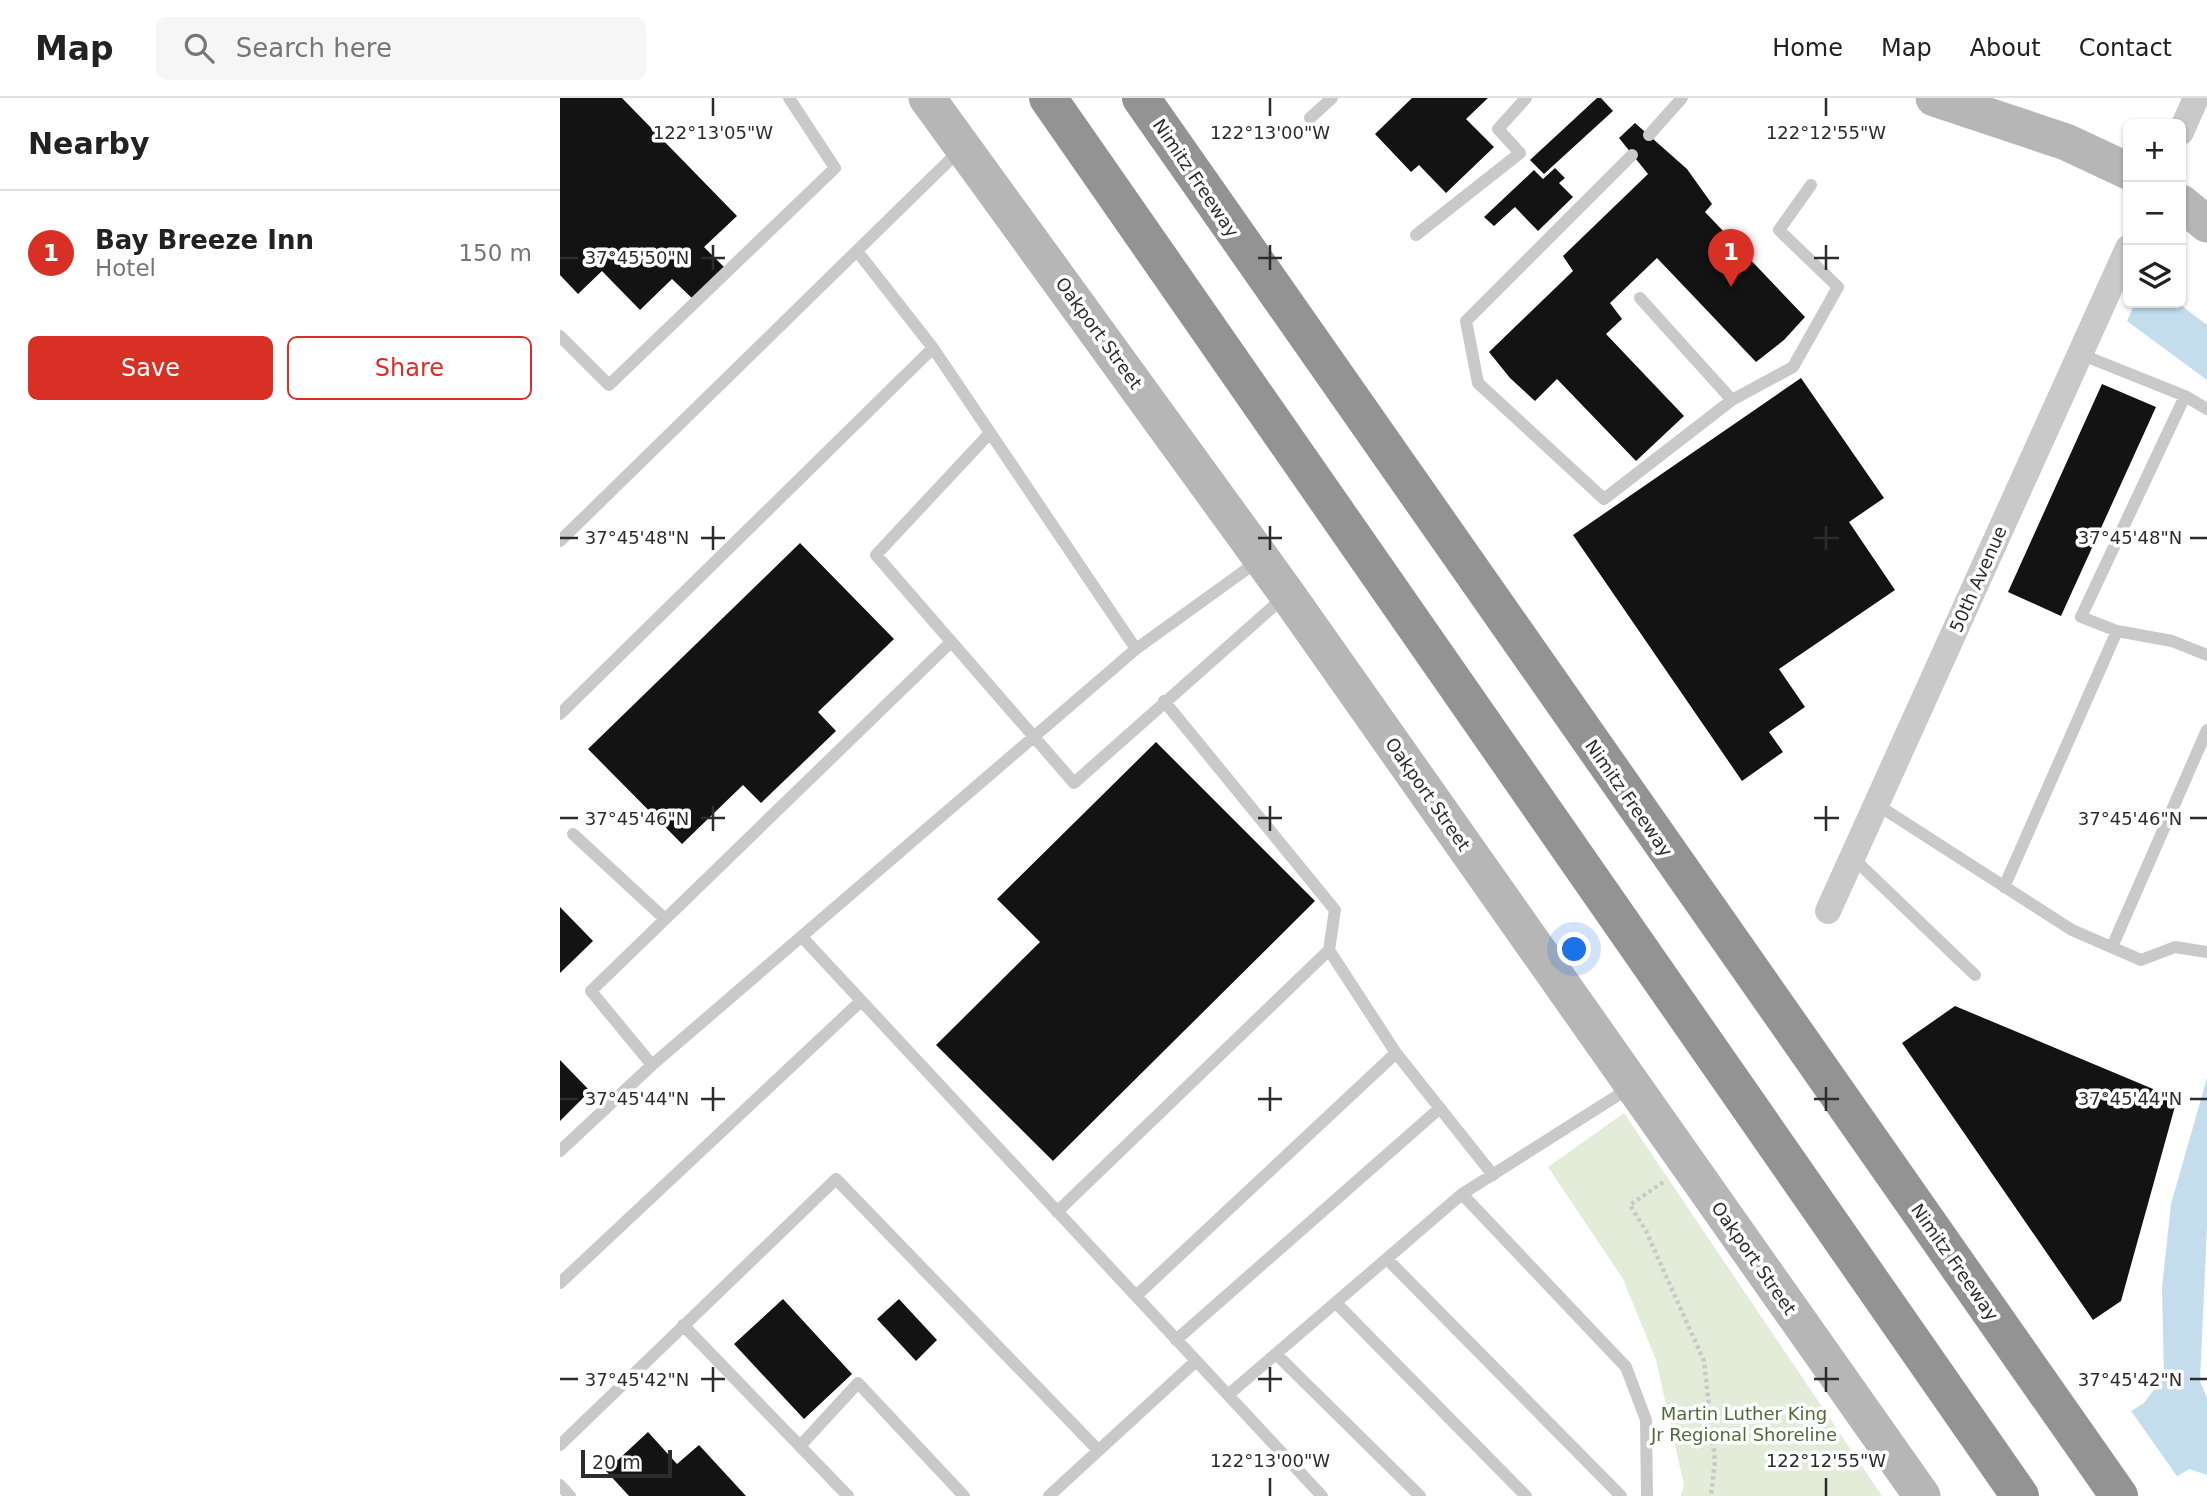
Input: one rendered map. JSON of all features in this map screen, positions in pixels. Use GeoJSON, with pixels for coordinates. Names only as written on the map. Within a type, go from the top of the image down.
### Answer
{"type":"FeatureCollection","features":[{"type":"Feature","properties":{"kind":"highway"},"geometry":{"type":"LineString","coordinates":[[1033,98],[1076,140]]}},
{"type":"Feature","properties":{"kind":"highway"},"geometry":{"type":"LineString","coordinates":[[1048,98],[2010,1482]]}},
{"type":"Feature","properties":{"kind":"highway","name":"Nimitz Freeway"},"geometry":{"type":"LineString","coordinates":[[1141,98],[2119,1496]]}},
{"type":"Feature","properties":{"kind":"highway"},"geometry":{"type":"LineString","coordinates":[[1174,98],[1210,200]]}},
{"type":"Feature","properties":{"kind":"main road","name":"Oakport Street"},"geometry":{"type":"LineString","coordinates":[[927,98],[1287,594],[1922,1496]]}},
{"type":"Feature","properties":{"kind":"main road"},"geometry":{"type":"LineString","coordinates":[[1934,98],[2066,142],[2123,169]]}},
{"type":"Feature","properties":{"kind":"main road"},"geometry":{"type":"LineString","coordinates":[[2186,207],[2207,224]]}},
{"type":"Feature","properties":{"kind":"street"},"geometry":{"type":"LineString","coordinates":[[2186,121],[2196,98]]}},
{"type":"Feature","properties":{"kind":"street","name":"50th Avenue"},"geometry":{"type":"LineString","coordinates":[[1828,911],[2123,259]]}},
{"type":"Feature","properties":{"kind":"lane"},"geometry":{"type":"LineString","coordinates":[[560,337],[609,385],[835,168],[789,98]]}},
{"type":"Feature","properties":{"kind":"lane"},"geometry":{"type":"LineString","coordinates":[[1310,118],[1332,98]]}},
{"type":"Feature","properties":{"kind":"lane"},"geometry":{"type":"LineString","coordinates":[[1416,235],[1520,152],[1498,129],[1527,98]]}},
{"type":"Feature","properties":{"kind":"lane"},"geometry":{"type":"LineString","coordinates":[[1649,135],[1682,98]]}},
{"type":"Feature","properties":{"kind":"lane"},"geometry":{"type":"LineString","coordinates":[[560,541],[964,147]]}},
{"type":"Feature","properties":{"kind":"lane"},"geometry":{"type":"LineString","coordinates":[[1632,155],[1466,321],[1478,383],[1604,499],[1732,400],[1793,367],[1838,287],[1779,230],[1811,185]]}},
{"type":"Feature","properties":{"kind":"lane"},"geometry":{"type":"LineString","coordinates":[[857,251],[933,348],[1136,649]]}},
{"type":"Feature","properties":{"kind":"lane"},"geometry":{"type":"LineString","coordinates":[[1640,298],[1732,400]]}},
{"type":"Feature","properties":{"kind":"lane"},"geometry":{"type":"LineString","coordinates":[[560,714],[933,348]]}},
{"type":"Feature","properties":{"kind":"lane"},"geometry":{"type":"LineString","coordinates":[[2080,354],[2185,396],[2207,409]]}},
{"type":"Feature","properties":{"kind":"lane"},"geometry":{"type":"LineString","coordinates":[[2185,396],[2081,617],[2117,631],[2172,641],[2207,655]]}},
{"type":"Feature","properties":{"kind":"lane"},"geometry":{"type":"LineString","coordinates":[[990,433],[876,555],[1074,783],[1287,594]]}},
{"type":"Feature","properties":{"kind":"lane"},"geometry":{"type":"LineString","coordinates":[[560,1151],[652,1065],[1136,649],[1261,558]]}},
{"type":"Feature","properties":{"kind":"lane"},"geometry":{"type":"LineString","coordinates":[[2004,887],[2117,631]]}},
{"type":"Feature","properties":{"kind":"lane"},"geometry":{"type":"LineString","coordinates":[[652,1065],[591,991],[951,642]]}},
{"type":"Feature","properties":{"kind":"lane"},"geometry":{"type":"LineString","coordinates":[[1057,1212],[1329,950],[1335,910],[1164,701]]}},
{"type":"Feature","properties":{"kind":"lane"},"geometry":{"type":"LineString","coordinates":[[2112,947],[2207,730]]}},
{"type":"Feature","properties":{"kind":"lane"},"geometry":{"type":"LineString","coordinates":[[1876,804],[2072,930],[2141,960],[2175,947],[2207,952]]}},
{"type":"Feature","properties":{"kind":"lane"},"geometry":{"type":"LineString","coordinates":[[573,834],[665,919]]}},
{"type":"Feature","properties":{"kind":"lane"},"geometry":{"type":"LineString","coordinates":[[1852,857],[1975,975]]}},
{"type":"Feature","properties":{"kind":"lane"},"geometry":{"type":"LineString","coordinates":[[802,937],[1322,1496]]}},
{"type":"Feature","properties":{"kind":"lane"},"geometry":{"type":"LineString","coordinates":[[1329,950],[1396,1053],[1493,1175]]}},
{"type":"Feature","properties":{"kind":"lane"},"geometry":{"type":"LineString","coordinates":[[560,1283],[861,1001]]}},
{"type":"Feature","properties":{"kind":"lane"},"geometry":{"type":"LineString","coordinates":[[1136,1296],[1396,1053]]}},
{"type":"Feature","properties":{"kind":"lane"},"geometry":{"type":"LineString","coordinates":[[1228,1395],[1462,1194],[1634,1085]]}},
{"type":"Feature","properties":{"kind":"lane"},"geometry":{"type":"LineString","coordinates":[[1176,1340],[1440,1108]]}},
{"type":"Feature","properties":{"kind":"lane"},"geometry":{"type":"LineString","coordinates":[[560,1445],[836,1179],[1098,1450]]}},
{"type":"Feature","properties":{"kind":"lane"},"geometry":{"type":"LineString","coordinates":[[1462,1194],[1626,1367],[1646,1420],[1647,1496]]}},
{"type":"Feature","properties":{"kind":"lane"},"geometry":{"type":"LineString","coordinates":[[1387,1259],[1621,1496]]}},
{"type":"Feature","properties":{"kind":"lane"},"geometry":{"type":"LineString","coordinates":[[1336,1303],[1526,1496]]}},
{"type":"Feature","properties":{"kind":"lane"},"geometry":{"type":"LineString","coordinates":[[683,1325],[848,1496]]}},
{"type":"Feature","properties":{"kind":"lane"},"geometry":{"type":"LineString","coordinates":[[1276,1354],[1420,1496]]}},
{"type":"Feature","properties":{"kind":"lane"},"geometry":{"type":"LineString","coordinates":[[1049,1496],[1196,1361]]}},
{"type":"Feature","properties":{"kind":"lane"},"geometry":{"type":"LineString","coordinates":[[800,1446],[858,1383],[964,1496]]}},
{"type":"Feature","properties":{"kind":"lane"},"geometry":{"type":"LineString","coordinates":[[560,1485],[570,1496]]}},
{"type":"Feature","properties":{"kind":"path"},"geometry":{"type":"LineString","coordinates":[[1688,1165],[1630,1205],[1646,1231],[1704,1361],[1715,1461],[1711,1496]]}},
{"type":"Feature","properties":{"kind":"green space","name":"Martin Luther King Jr Regional Shoreline"},"geometry":{"type":"Polygon","coordinates":[[[1624,1113],[1882,1496],[1681,1496],[1684,1485],[1656,1360],[1623,1279],[1548,1167],[1624,1113]]]}},
{"type":"Feature","properties":{"kind":"water"},"geometry":{"type":"Polygon","coordinates":[[[2133,308],[2185,308],[2207,325],[2207,380],[2127,321],[2133,308]]]}},
{"type":"Feature","properties":{"kind":"water"},"geometry":{"type":"Polygon","coordinates":[[[2207,1078],[2207,1227],[2200,1381],[2207,1398],[2207,1475],[2189,1469],[2145,1496],[1998,1496],[2144,1403],[2164,1376],[2162,1288],[2171,1204],[2207,1078]]]}},
{"type":"Feature","properties":{"kind":"pier"},"geometry":{"type":"Polygon","coordinates":[[[2129,1408],[2179,1479],[2152,1496],[1994,1496],[2129,1408]]]}},
{"type":"Feature","properties":{"kind":"building"},"geometry":{"type":"Polygon","coordinates":[[[560,98],[622,98],[737,216],[704,247],[727,270],[695,301],[672,279],[640,310],[602,271],[578,294],[560,275],[560,98]]]}},
{"type":"Feature","properties":{"kind":"building"},"geometry":{"type":"Polygon","coordinates":[[[1412,98],[1488,98],[1466,119],[1494,147],[1446,193],[1419,165],[1411,172],[1375,134],[1412,98]]]}},
{"type":"Feature","properties":{"kind":"building"},"geometry":{"type":"Polygon","coordinates":[[[1597,98],[1601,98],[1613,111],[1544,174],[1530,160],[1597,98]]]}},
{"type":"Feature","properties":{"kind":"building"},"geometry":{"type":"Polygon","coordinates":[[[1635,123],[1687,169],[1712,204],[1705,212],[1805,317],[1784,340],[1756,362],[1657,258],[1610,303],[1622,319],[1606,334],[1684,416],[1636,461],[1557,379],[1535,401],[1510,378],[1489,352],[1573,271],[1563,256],[1648,174],[1619,138],[1635,123]]]}},
{"type":"Feature","properties":{"kind":"building"},"geometry":{"type":"Polygon","coordinates":[[[1555,168],[1565,178],[1559,183],[1573,197],[1538,231],[1515,207],[1494,226],[1484,217],[1534,170],[1543,179],[1555,168]]]}},
{"type":"Feature","properties":{"kind":"building"},"geometry":{"type":"Polygon","coordinates":[[[1801,378],[1884,498],[1849,522],[1895,590],[1779,669],[1805,707],[1769,732],[1783,752],[1742,781],[1573,535],[1801,378]]]}},
{"type":"Feature","properties":{"kind":"building"},"geometry":{"type":"Polygon","coordinates":[[[2102,384],[2156,407],[2061,616],[2008,592],[2102,384]]]}},
{"type":"Feature","properties":{"kind":"building"},"geometry":{"type":"Polygon","coordinates":[[[800,543],[894,639],[818,712],[836,731],[761,803],[743,785],[682,844],[588,749],[800,543]]]}},
{"type":"Feature","properties":{"kind":"building"},"geometry":{"type":"Polygon","coordinates":[[[1156,742],[1315,901],[1053,1161],[936,1045],[1040,942],[997,899],[1156,742]]]}},
{"type":"Feature","properties":{"kind":"building"},"geometry":{"type":"Polygon","coordinates":[[[560,907],[593,941],[560,973],[560,907]]]}},
{"type":"Feature","properties":{"kind":"building"},"geometry":{"type":"Polygon","coordinates":[[[1955,1006],[2177,1099],[2121,1301],[2093,1320],[1902,1043],[1955,1006]]]}},
{"type":"Feature","properties":{"kind":"building"},"geometry":{"type":"Polygon","coordinates":[[[560,1060],[590,1091],[560,1121],[560,1060]]]}},
{"type":"Feature","properties":{"kind":"building"},"geometry":{"type":"Polygon","coordinates":[[[783,1299],[852,1374],[804,1419],[734,1344],[783,1299]]]}},
{"type":"Feature","properties":{"kind":"building"},"geometry":{"type":"Polygon","coordinates":[[[899,1299],[937,1340],[916,1361],[877,1319],[899,1299]]]}},
{"type":"Feature","properties":{"kind":"building"},"geometry":{"type":"Polygon","coordinates":[[[648,1432],[677,1464],[699,1445],[746,1496],[629,1496],[606,1471],[648,1432]]]}},
{"type":"Feature","properties":{"kind":"place","name":"Bay Breeze Inn"},"geometry":{"type":"Point","coordinates":[1731,287]}}]}
